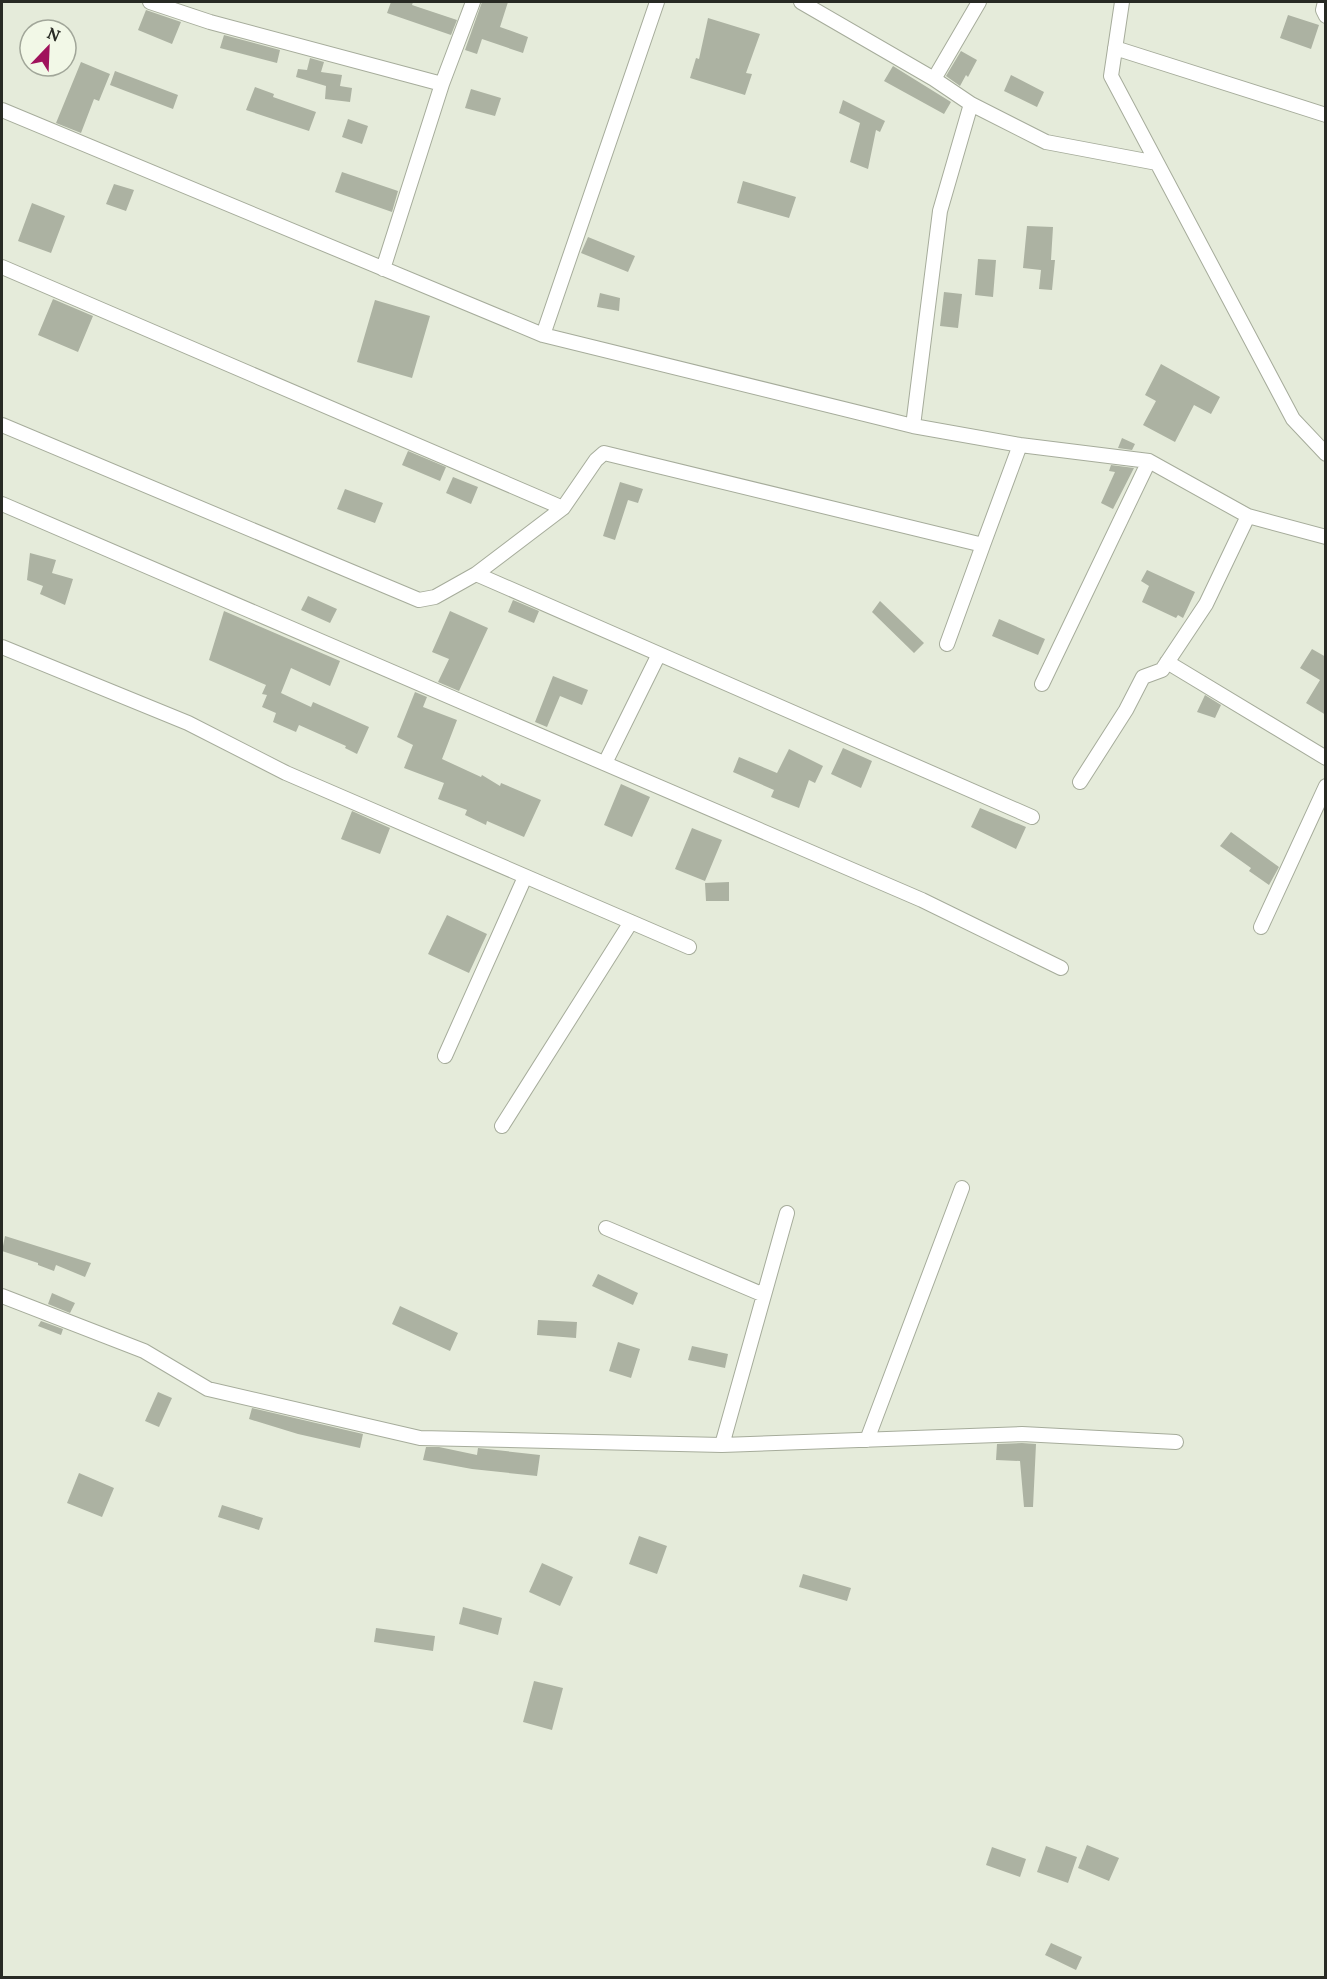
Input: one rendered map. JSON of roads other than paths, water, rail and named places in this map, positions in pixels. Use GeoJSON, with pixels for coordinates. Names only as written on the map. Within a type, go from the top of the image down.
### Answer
{"type":"FeatureCollection","features":[{"type":"Feature","properties":{"kind":"street"},"geometry":{"type":"LineString","coordinates":[[150,2],[210,22],[442,84]]}},
{"type":"Feature","properties":{"kind":"street"},"geometry":{"type":"LineString","coordinates":[[383,269],[442,84],[473,2]]}},
{"type":"Feature","properties":{"kind":"street"},"geometry":{"type":"LineString","coordinates":[[543,335],[657,2]]}},
{"type":"Feature","properties":{"kind":"street"},"geometry":{"type":"LineString","coordinates":[[801,2],[934,79],[971,104],[1046,142],[1157,164]]}},
{"type":"Feature","properties":{"kind":"street"},"geometry":{"type":"LineString","coordinates":[[934,79],[979,2]]}},
{"type":"Feature","properties":{"kind":"street"},"geometry":{"type":"LineString","coordinates":[[1122,2],[1111,76],[1293,419],[1326,454]]}},
{"type":"Feature","properties":{"kind":"street"},"geometry":{"type":"LineString","coordinates":[[1325,2],[1323,9],[1326,16]]}},
{"type":"Feature","properties":{"kind":"street"},"geometry":{"type":"LineString","coordinates":[[1115,48],[1326,115]]}},
{"type":"Feature","properties":{"kind":"street"},"geometry":{"type":"LineString","coordinates":[[913,426],[940,211],[971,104]]}},
{"type":"Feature","properties":{"kind":"street"},"geometry":{"type":"LineString","coordinates":[[2,110],[543,335],[913,426],[1020,445],[1149,461],[1248,516],[1326,537]]}},
{"type":"Feature","properties":{"kind":"street"},"geometry":{"type":"LineString","coordinates":[[2,267],[563,508]]}},
{"type":"Feature","properties":{"kind":"street"},"geometry":{"type":"LineString","coordinates":[[2,425],[420,600],[435,597],[476,574],[563,508],[596,460],[604,453],[983,546]]}},
{"type":"Feature","properties":{"kind":"street"},"geometry":{"type":"LineString","coordinates":[[947,644],[1020,445]]}},
{"type":"Feature","properties":{"kind":"street"},"geometry":{"type":"LineString","coordinates":[[1042,684],[1149,461]]}},
{"type":"Feature","properties":{"kind":"street"},"geometry":{"type":"LineString","coordinates":[[2,504],[922,900],[1061,968]]}},
{"type":"Feature","properties":{"kind":"street"},"geometry":{"type":"LineString","coordinates":[[1080,782],[1126,710],[1143,677],[1162,670],[1206,604],[1248,516]]}},
{"type":"Feature","properties":{"kind":"street"},"geometry":{"type":"LineString","coordinates":[[476,574],[1032,817]]}},
{"type":"Feature","properties":{"kind":"street"},"geometry":{"type":"LineString","coordinates":[[2,647],[188,723],[286,773],[690,947]]}},
{"type":"Feature","properties":{"kind":"street"},"geometry":{"type":"LineString","coordinates":[[605,764],[659,654]]}},
{"type":"Feature","properties":{"kind":"street"},"geometry":{"type":"LineString","coordinates":[[1167,662],[1326,758]]}},
{"type":"Feature","properties":{"kind":"street"},"geometry":{"type":"LineString","coordinates":[[1261,927],[1326,786]]}},
{"type":"Feature","properties":{"kind":"street"},"geometry":{"type":"LineString","coordinates":[[445,1056],[525,877]]}},
{"type":"Feature","properties":{"kind":"street"},"geometry":{"type":"LineString","coordinates":[[502,1126],[631,922]]}},
{"type":"Feature","properties":{"kind":"street"},"geometry":{"type":"LineString","coordinates":[[867,1440],[962,1188]]}},
{"type":"Feature","properties":{"kind":"street"},"geometry":{"type":"LineString","coordinates":[[722,1445],[786,1213]]}},
{"type":"Feature","properties":{"kind":"street"},"geometry":{"type":"LineString","coordinates":[[606,1228],[764,1295]]}},
{"type":"Feature","properties":{"kind":"street"},"geometry":{"type":"LineString","coordinates":[[2,1296],[144,1351],[208,1389],[420,1438],[722,1445],[1022,1434],[1176,1442]]}}]}
